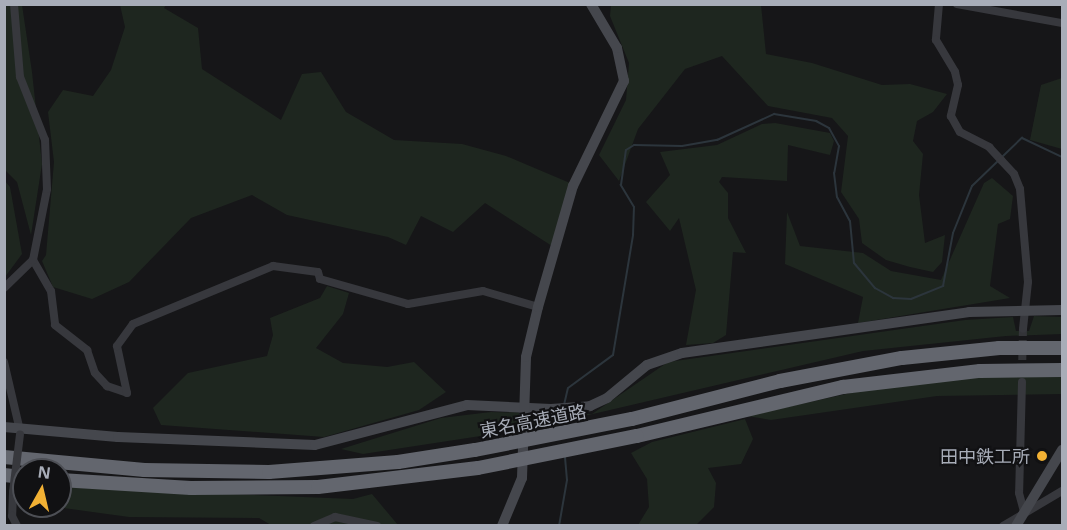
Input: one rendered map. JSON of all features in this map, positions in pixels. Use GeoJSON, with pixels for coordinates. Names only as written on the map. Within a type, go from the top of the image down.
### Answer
{"type":"FeatureCollection","features":[{"type":"Feature","properties":{"kind":"highway","name":"東名高速道路"},"geometry":{"type":"LineString","coordinates":[[4,457],[144,470],[269,472],[346,467],[475,450],[632,419],[780,381],[882,361],[970,350],[1062,348]]}},
{"type":"Feature","properties":{"kind":"highway","name":"東名高速道路"},"geometry":{"type":"LineString","coordinates":[[72,481],[191,488],[318,487],[478,468],[637,436],[843,387],[980,371],[1062,370]]}},
{"type":"Feature","properties":{"kind":"street"},"geometry":{"type":"LineString","coordinates":[[4,288],[33,260],[47,189],[45,140],[20,77],[14,4]]}},
{"type":"Feature","properties":{"kind":"street"},"geometry":{"type":"LineString","coordinates":[[502,525],[522,478],[522,407],[526,357],[538,307],[573,186],[624,81],[617,48],[591,4]]}},
{"type":"Feature","properties":{"kind":"street"},"geometry":{"type":"LineString","coordinates":[[939,4],[936,40],[955,72],[958,85],[951,116],[960,132],[989,147],[1014,174],[1020,189],[1027,308],[1023,329]]}},
{"type":"Feature","properties":{"kind":"street"},"geometry":{"type":"LineString","coordinates":[[957,4],[1062,23]]}},
{"type":"Feature","properties":{"kind":"street"},"geometry":{"type":"LineString","coordinates":[[33,260],[51,291],[54,326],[87,350],[95,373],[107,386],[127,393],[117,346],[133,324],[273,266],[318,272],[320,279],[408,304],[483,291],[538,307]]}},
{"type":"Feature","properties":{"kind":"street"},"geometry":{"type":"LineString","coordinates":[[4,427],[20,432],[315,446],[467,405],[590,406],[607,398],[647,365],[682,353],[969,312],[1027,308],[1062,310]]}},
{"type":"Feature","properties":{"kind":"street"},"geometry":{"type":"LineString","coordinates":[[4,362],[20,432],[10,496],[12,516],[17,525]]}},
{"type":"Feature","properties":{"kind":"street"},"geometry":{"type":"LineString","coordinates":[[1022,382],[1019,493],[1024,512]]}},
{"type":"Feature","properties":{"kind":"street"},"geometry":{"type":"LineString","coordinates":[[1016,525],[1062,450]]}},
{"type":"Feature","properties":{"kind":"street"},"geometry":{"type":"LineString","coordinates":[[1003,525],[1062,491]]}},
{"type":"Feature","properties":{"kind":"street"},"geometry":{"type":"LineString","coordinates":[[314,525],[335,517],[377,525]]}},
{"type":"Feature","properties":{"kind":"shaded area"},"geometry":{"type":"Polygon","coordinates":[[[4,5],[22,5],[32,72],[42,164],[31,235],[17,182],[5,170],[4,5]]]}},
{"type":"Feature","properties":{"kind":"shaded area"},"geometry":{"type":"Polygon","coordinates":[[[120,5],[166,5],[164,8],[198,28],[202,69],[281,120],[302,74],[321,72],[346,112],[394,140],[462,144],[506,156],[570,183],[552,246],[485,203],[453,232],[421,216],[406,245],[388,237],[287,215],[252,195],[191,218],[129,282],[92,299],[53,287],[42,261],[46,255],[54,162],[48,112],[63,90],[93,96],[111,70],[125,27],[120,5]]]}},
{"type":"Feature","properties":{"kind":"shaded area"},"geometry":{"type":"Polygon","coordinates":[[[611,5],[761,5],[766,54],[812,63],[882,85],[910,84],[947,94],[933,112],[917,121],[913,141],[923,154],[919,195],[925,243],[945,235],[942,262],[933,272],[910,267],[886,260],[862,243],[859,219],[841,192],[848,136],[832,118],[768,106],[722,56],[685,69],[638,129],[619,181],[599,155],[626,100],[629,63],[610,16],[611,5]]]}},
{"type":"Feature","properties":{"kind":"shaded area"},"geometry":{"type":"Polygon","coordinates":[[[1062,78],[1062,149],[1030,140],[1041,85],[1062,78]]]}},
{"type":"Feature","properties":{"kind":"shaded area"},"geometry":{"type":"Polygon","coordinates":[[[775,123],[830,133],[834,141],[830,155],[788,145],[787,181],[722,177],[719,182],[728,193],[728,218],[746,253],[733,252],[726,335],[713,343],[686,345],[696,290],[679,218],[670,231],[646,202],[670,175],[660,152],[717,145],[762,124],[775,123]]]}},
{"type":"Feature","properties":{"kind":"shaded area"},"geometry":{"type":"Polygon","coordinates":[[[992,178],[1013,196],[1010,219],[998,224],[990,286],[1010,298],[858,323],[863,297],[785,264],[787,212],[800,246],[863,253],[891,271],[941,280],[984,183],[992,178]]]}},
{"type":"Feature","properties":{"kind":"shaded area"},"geometry":{"type":"Polygon","coordinates":[[[5,181],[10,187],[22,254],[5,277],[5,181]]]}},
{"type":"Feature","properties":{"kind":"shaded area"},"geometry":{"type":"Polygon","coordinates":[[[327,286],[349,293],[343,314],[316,348],[343,363],[387,367],[414,362],[446,392],[419,410],[324,437],[161,425],[153,408],[188,373],[267,356],[273,335],[270,318],[320,298],[327,286]]]}},
{"type":"Feature","properties":{"kind":"shaded area"},"geometry":{"type":"Polygon","coordinates":[[[1034,316],[1062,317],[1062,334],[1006,336],[863,351],[533,428],[363,454],[341,449],[441,418],[491,412],[592,414],[668,362],[965,320],[1013,317],[1016,331],[1029,331],[1034,316]]]}},
{"type":"Feature","properties":{"kind":"shaded area"},"geometry":{"type":"Polygon","coordinates":[[[998,375],[1062,376],[1062,394],[937,396],[771,420],[747,416],[873,388],[998,375]]]}},
{"type":"Feature","properties":{"kind":"shaded area"},"geometry":{"type":"Polygon","coordinates":[[[745,419],[753,439],[741,464],[708,468],[716,483],[714,507],[696,525],[638,525],[649,507],[647,479],[631,453],[652,442],[745,419]]]}},
{"type":"Feature","properties":{"kind":"shaded area"},"geometry":{"type":"Polygon","coordinates":[[[72,487],[353,499],[372,494],[398,525],[271,525],[259,518],[129,517],[72,509],[72,487]]]}},
{"type":"Feature","properties":{"kind":"waterway"},"geometry":{"type":"LineString","coordinates":[[564,405],[568,388],[613,355],[633,235],[634,207],[621,185],[626,150],[634,145],[682,146],[717,140],[774,114],[816,121],[829,128],[839,146],[834,173],[837,197],[850,221],[854,263],[875,288],[893,298],[911,299],[943,286],[953,233],[972,186],[998,161]]}},
{"type":"Feature","properties":{"kind":"waterway"},"geometry":{"type":"LineString","coordinates":[[1002,157],[1022,138],[1062,157]]}},
{"type":"Feature","properties":{"kind":"waterway"},"geometry":{"type":"LineString","coordinates":[[564,410],[564,429]]}},
{"type":"Feature","properties":{"kind":"waterway"},"geometry":{"type":"LineString","coordinates":[[559,526],[567,480],[565,455]]}},
{"type":"Feature","properties":{"kind":"tunnel"},"geometry":{"type":"LineString","coordinates":[[1022,372],[1023,329]]}},
{"type":"Feature","properties":{"kind":"place","name":"田中鉄工所"},"geometry":{"type":"Point","coordinates":[1042,456]}}]}
